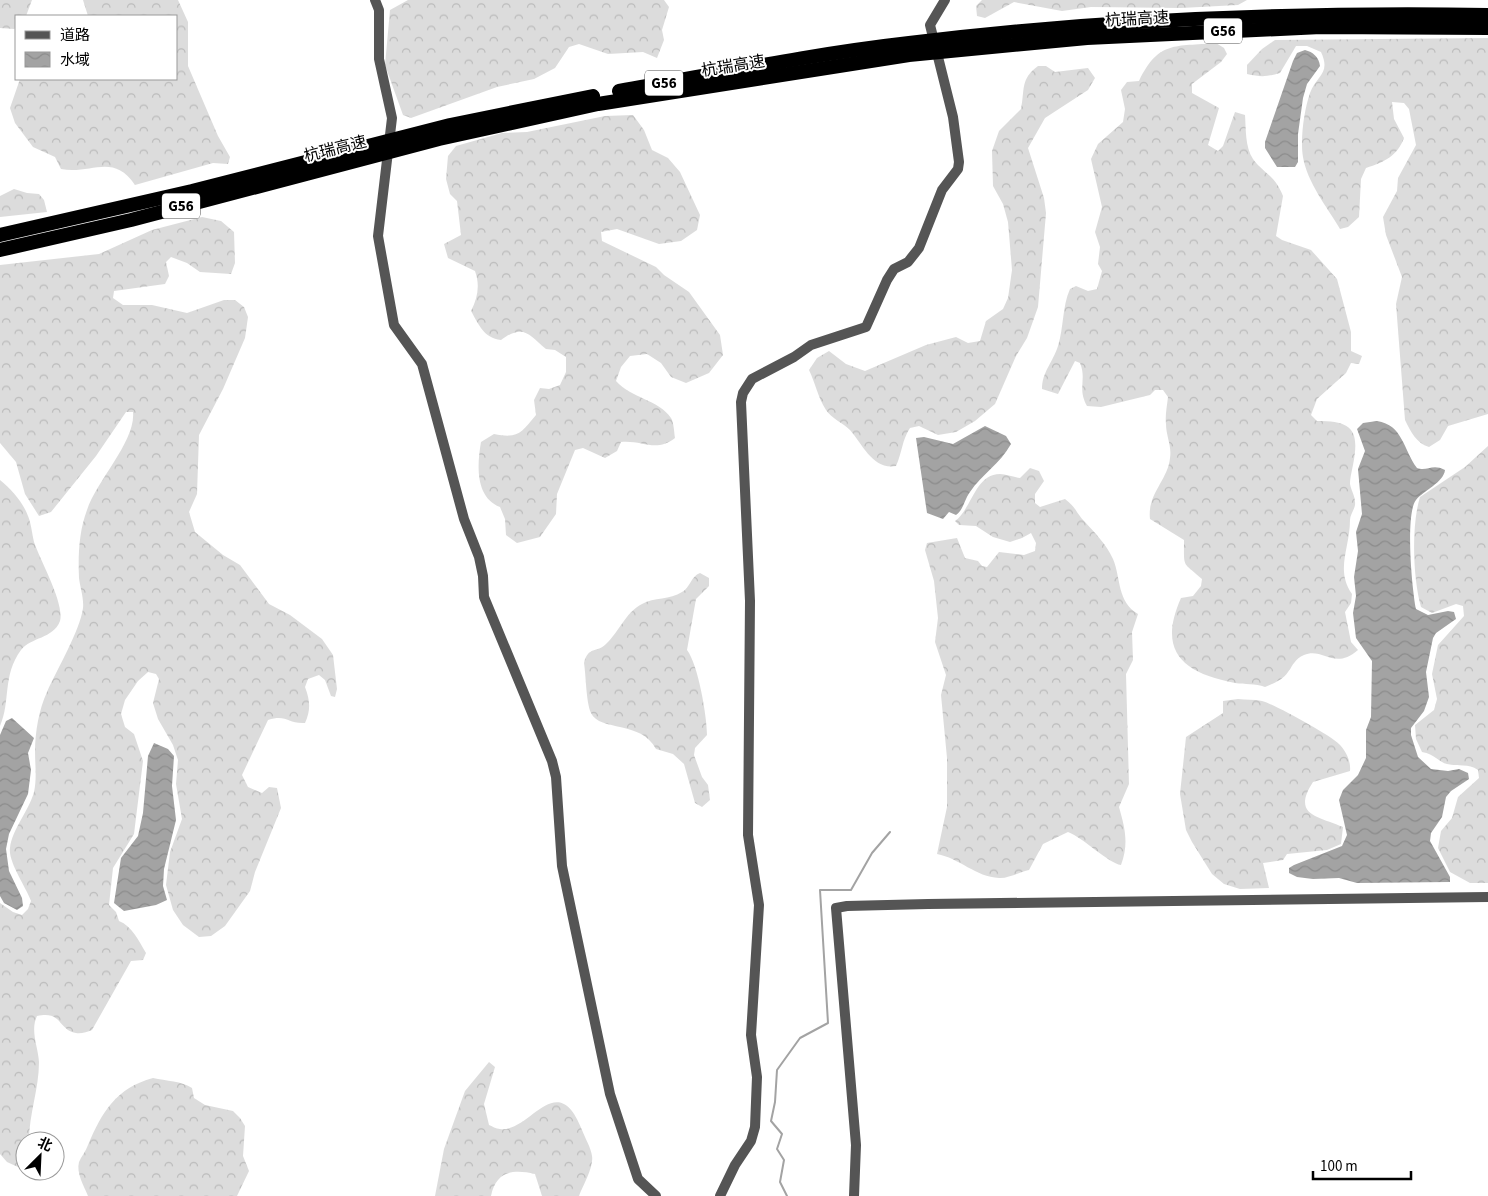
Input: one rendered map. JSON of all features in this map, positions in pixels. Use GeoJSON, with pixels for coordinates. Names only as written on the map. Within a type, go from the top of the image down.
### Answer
{"type":"FeatureCollection","features":[{"type":"Feature","properties":{"kind":"highway","name":"杭瑞高速"},"geometry":{"type":"LineString","coordinates":[[0,235],[78,219],[424,138],[598,104],[909,49],[1202,17],[1319,14],[1488,15]]}},
{"type":"Feature","properties":{"kind":"highway","name":"杭瑞高速"},"geometry":{"type":"LineString","coordinates":[[958,43],[1321,27],[1488,28]]}},
{"type":"Feature","properties":{"kind":"highway","name":"杭瑞高速"},"geometry":{"type":"LineString","coordinates":[[0,250],[131,220],[359,154]]}},
{"type":"Feature","properties":{"kind":"street"},"geometry":{"type":"LineString","coordinates":[[375,0],[379,10],[379,59],[392,118],[378,236],[394,325],[422,364],[464,519],[479,558],[483,576],[484,598],[552,760],[556,777],[562,866],[610,1094],[638,1179],[656,1196]]}},
{"type":"Feature","properties":{"kind":"street"},"geometry":{"type":"LineString","coordinates":[[720,1196],[735,1164],[751,1142],[755,1127],[757,1077],[751,1035],[759,905],[748,835],[750,601],[741,402],[748,383],[757,376],[794,357],[811,345],[866,327],[887,280],[894,269],[908,262],[919,248],[942,190],[958,168],[959,162],[953,117],[930,25],[945,0]]}},
{"type":"Feature","properties":{"kind":"street"},"geometry":{"type":"LineString","coordinates":[[854,1196],[856,1144],[836,908],[919,904],[1488,897]]}},
{"type":"Feature","properties":{"kind":"green space"},"geometry":{"type":"Polygon","coordinates":[[[0,0],[32,0],[26,15],[15,15],[15,28],[0,28],[0,0]]]}},
{"type":"Feature","properties":{"kind":"green space"},"geometry":{"type":"Polygon","coordinates":[[[83,0],[178,0],[188,22],[188,66],[218,136],[230,157],[228,164],[213,163],[135,185],[127,175],[118,169],[110,167],[61,169],[55,157],[33,147],[15,123],[10,108],[20,80],[178,80],[178,15],[88,15],[83,0]]]}},
{"type":"Feature","properties":{"kind":"green space"},"geometry":{"type":"Polygon","coordinates":[[[408,0],[664,0],[669,7],[662,30],[664,40],[657,58],[643,52],[608,54],[579,44],[569,47],[555,68],[534,79],[497,87],[411,118],[403,115],[385,65],[390,10],[408,0]]]}},
{"type":"Feature","properties":{"kind":"green space"},"geometry":{"type":"Polygon","coordinates":[[[982,0],[1247,0],[1238,5],[1181,8],[1091,7],[1062,11],[1014,2],[985,18],[977,16],[976,6],[982,0]]]}},
{"type":"Feature","properties":{"kind":"green space"},"geometry":{"type":"Polygon","coordinates":[[[1488,38],[1488,414],[1448,426],[1440,440],[1429,447],[1417,440],[1405,420],[1396,304],[1402,277],[1386,235],[1383,217],[1397,191],[1398,178],[1416,145],[1409,109],[1404,103],[1392,102],[1394,119],[1404,138],[1394,154],[1366,168],[1361,179],[1359,217],[1348,227],[1340,229],[1313,185],[1305,166],[1302,150],[1304,116],[1308,100],[1313,87],[1324,70],[1324,59],[1321,52],[1307,46],[1296,46],[1280,73],[1271,75],[1247,74],[1247,65],[1262,49],[1275,40],[1488,38]]]}},
{"type":"Feature","properties":{"kind":"green space"},"geometry":{"type":"Polygon","coordinates":[[[1216,43],[1224,48],[1227,54],[1221,62],[1192,84],[1192,93],[1219,108],[1208,145],[1218,151],[1223,146],[1235,112],[1245,115],[1246,138],[1250,154],[1276,183],[1283,196],[1276,236],[1311,250],[1337,279],[1351,332],[1351,351],[1362,356],[1359,364],[1351,363],[1346,373],[1317,399],[1311,415],[1317,421],[1329,421],[1346,425],[1354,435],[1355,453],[1350,484],[1355,504],[1350,518],[1344,567],[1347,585],[1352,594],[1351,603],[1345,612],[1351,642],[1358,650],[1342,659],[1311,653],[1304,655],[1296,660],[1284,677],[1265,687],[1235,683],[1201,673],[1189,666],[1180,657],[1174,646],[1172,633],[1174,617],[1181,598],[1193,596],[1201,586],[1202,579],[1184,560],[1184,540],[1150,519],[1154,495],[1166,473],[1170,458],[1166,421],[1168,397],[1163,390],[1155,390],[1150,395],[1101,407],[1087,406],[1082,389],[1082,369],[1080,363],[1075,361],[1058,394],[1042,389],[1044,377],[1058,346],[1070,289],[1076,286],[1088,291],[1097,289],[1102,271],[1098,264],[1100,247],[1095,232],[1102,207],[1091,159],[1098,144],[1123,122],[1125,109],[1121,90],[1127,82],[1139,81],[1146,68],[1161,52],[1179,46],[1216,43]]]}},
{"type":"Feature","properties":{"kind":"green space"},"geometry":{"type":"Polygon","coordinates":[[[1038,66],[1046,66],[1055,72],[1088,68],[1095,78],[1088,90],[1045,118],[1028,148],[1044,198],[1046,213],[1038,307],[1027,338],[1016,356],[995,404],[975,421],[956,432],[938,435],[919,426],[910,428],[905,437],[896,466],[881,464],[869,455],[850,430],[828,413],[809,370],[817,358],[829,351],[846,364],[865,371],[926,345],[956,337],[968,343],[980,341],[986,321],[1003,309],[1008,298],[1012,270],[1008,222],[1003,204],[993,186],[992,151],[999,131],[1021,109],[1024,85],[1028,76],[1038,66]]]}},
{"type":"Feature","properties":{"kind":"green space"},"geometry":{"type":"Polygon","coordinates":[[[633,115],[644,130],[652,150],[668,158],[680,172],[700,215],[697,230],[681,241],[659,244],[617,229],[601,232],[602,241],[656,267],[664,275],[689,292],[720,335],[723,355],[709,373],[686,383],[671,377],[661,363],[647,354],[630,356],[621,367],[616,381],[622,387],[666,412],[672,420],[675,438],[662,445],[621,442],[617,451],[605,458],[583,448],[575,450],[557,494],[556,514],[540,537],[517,543],[506,535],[505,519],[500,507],[486,496],[482,488],[479,470],[481,442],[494,434],[514,435],[526,426],[536,415],[534,400],[540,388],[549,389],[560,385],[566,372],[566,357],[555,350],[546,349],[526,333],[515,332],[501,340],[490,337],[483,330],[471,311],[478,291],[475,271],[448,258],[444,244],[461,235],[457,201],[450,194],[446,179],[448,156],[456,146],[502,133],[527,132],[605,116],[633,115]]]}},
{"type":"Feature","properties":{"kind":"green space"},"geometry":{"type":"Polygon","coordinates":[[[14,189],[39,194],[44,200],[47,212],[0,217],[0,196],[14,189]]]}},
{"type":"Feature","properties":{"kind":"green space"},"geometry":{"type":"Polygon","coordinates":[[[202,217],[221,221],[234,232],[235,263],[231,274],[200,272],[187,263],[171,257],[166,262],[169,276],[165,284],[114,291],[113,298],[123,305],[152,305],[187,313],[224,300],[235,300],[244,307],[248,317],[245,338],[223,389],[199,435],[197,494],[189,512],[195,532],[223,555],[240,565],[269,604],[290,615],[322,639],[333,655],[337,689],[335,697],[331,696],[325,680],[319,675],[308,679],[305,687],[309,709],[305,723],[279,718],[268,720],[242,775],[248,787],[262,793],[269,787],[277,788],[281,808],[255,872],[250,891],[225,926],[211,936],[199,937],[183,925],[173,910],[166,885],[170,852],[182,819],[176,784],[178,760],[173,745],[158,719],[153,703],[159,679],[156,674],[148,672],[138,681],[125,700],[121,714],[125,727],[134,734],[143,761],[134,834],[113,868],[109,905],[116,912],[119,921],[128,926],[135,934],[146,953],[143,960],[131,961],[92,1030],[76,1033],[66,1028],[56,1018],[45,1015],[37,1016],[34,1027],[39,1062],[30,1131],[15,1131],[15,1166],[7,1162],[0,1154],[0,903],[13,912],[22,915],[28,909],[31,901],[10,854],[11,841],[34,792],[36,736],[44,699],[78,628],[81,617],[83,604],[79,578],[79,552],[84,518],[92,498],[122,448],[132,423],[133,412],[126,412],[96,456],[51,512],[39,516],[25,494],[16,462],[0,443],[0,265],[99,254],[152,230],[202,217]]]}},
{"type":"Feature","properties":{"kind":"green space"},"geometry":{"type":"Polygon","coordinates":[[[1488,446],[1488,883],[1470,883],[1450,872],[1438,848],[1441,831],[1452,818],[1458,797],[1479,778],[1478,770],[1467,766],[1447,764],[1430,754],[1422,752],[1416,739],[1415,725],[1434,710],[1437,699],[1432,674],[1438,645],[1464,616],[1463,606],[1456,604],[1432,613],[1421,607],[1416,582],[1414,537],[1420,497],[1465,467],[1488,446]]]}},
{"type":"Feature","properties":{"kind":"green space"},"geometry":{"type":"Polygon","coordinates":[[[1030,468],[1039,471],[1044,481],[1035,494],[1035,503],[1040,507],[1065,499],[1072,505],[1107,549],[1116,566],[1126,603],[1138,614],[1132,632],[1133,660],[1126,674],[1129,784],[1119,807],[1124,829],[1125,850],[1121,865],[1110,860],[1068,832],[1043,844],[1029,870],[999,878],[975,871],[953,859],[937,854],[947,807],[947,758],[941,695],[946,675],[935,642],[938,618],[934,581],[925,550],[927,543],[957,538],[965,558],[978,561],[982,566],[987,567],[999,552],[1024,555],[1035,551],[1036,543],[1031,533],[1010,542],[993,537],[976,526],[959,525],[955,521],[961,516],[979,486],[985,480],[1000,474],[1020,478],[1030,468]]]}},
{"type":"Feature","properties":{"kind":"green space"},"geometry":{"type":"Polygon","coordinates":[[[0,480],[16,496],[26,511],[34,542],[56,593],[61,613],[57,627],[47,635],[25,646],[15,660],[11,669],[0,726],[0,480]]]}},
{"type":"Feature","properties":{"kind":"green space"},"geometry":{"type":"Polygon","coordinates":[[[700,573],[709,578],[709,586],[696,599],[687,650],[698,678],[707,726],[707,735],[695,748],[694,755],[702,777],[708,785],[710,800],[702,807],[695,803],[684,764],[673,754],[656,749],[641,734],[603,723],[591,713],[584,663],[588,654],[603,647],[636,608],[652,600],[677,595],[687,588],[700,573]]]}},
{"type":"Feature","properties":{"kind":"green space"},"geometry":{"type":"Polygon","coordinates":[[[1238,699],[1259,700],[1268,703],[1314,727],[1339,744],[1346,753],[1350,764],[1350,771],[1313,782],[1305,802],[1306,808],[1317,817],[1343,827],[1341,844],[1327,850],[1287,854],[1283,860],[1263,863],[1269,888],[1240,889],[1224,884],[1212,874],[1186,830],[1180,794],[1186,737],[1223,713],[1223,701],[1238,699]]]}},
{"type":"Feature","properties":{"kind":"green space"},"geometry":{"type":"Polygon","coordinates":[[[489,1062],[495,1067],[484,1104],[489,1125],[499,1129],[511,1128],[543,1107],[553,1103],[563,1103],[573,1112],[592,1156],[590,1171],[579,1196],[542,1196],[535,1174],[513,1172],[501,1177],[497,1181],[491,1196],[435,1196],[444,1149],[465,1091],[489,1062]]]}},
{"type":"Feature","properties":{"kind":"green space"},"geometry":{"type":"Polygon","coordinates":[[[153,1078],[188,1086],[192,1088],[194,1098],[205,1105],[233,1111],[240,1118],[245,1126],[243,1156],[249,1171],[237,1196],[88,1196],[78,1166],[99,1122],[120,1095],[140,1082],[153,1078]]]}},
{"type":"Feature","properties":{"kind":"water"},"geometry":{"type":"Polygon","coordinates":[[[1305,50],[1315,55],[1320,66],[1307,84],[1303,98],[1298,134],[1298,162],[1295,167],[1277,167],[1265,148],[1265,142],[1293,61],[1297,53],[1305,50]]]}},
{"type":"Feature","properties":{"kind":"water"},"geometry":{"type":"Polygon","coordinates":[[[1377,421],[1392,427],[1402,439],[1417,468],[1437,467],[1445,470],[1441,478],[1416,500],[1413,508],[1410,536],[1411,570],[1416,609],[1428,615],[1448,611],[1454,612],[1456,619],[1436,633],[1433,638],[1426,672],[1429,697],[1424,711],[1411,728],[1411,735],[1418,757],[1431,769],[1448,771],[1459,769],[1468,773],[1469,779],[1451,791],[1446,797],[1442,817],[1431,833],[1430,841],[1450,877],[1450,882],[1357,883],[1339,878],[1313,879],[1297,877],[1289,873],[1289,868],[1294,865],[1342,846],[1347,835],[1339,800],[1343,790],[1358,775],[1366,758],[1366,730],[1371,717],[1372,661],[1356,638],[1353,613],[1356,596],[1354,577],[1358,551],[1356,532],[1362,514],[1358,469],[1365,451],[1357,429],[1363,423],[1377,421]]]}},
{"type":"Feature","properties":{"kind":"water"},"geometry":{"type":"Polygon","coordinates":[[[985,426],[1006,436],[1011,444],[1007,451],[975,486],[956,515],[949,512],[943,519],[927,513],[916,438],[924,437],[953,444],[985,426]]]}},
{"type":"Feature","properties":{"kind":"water"},"geometry":{"type":"Polygon","coordinates":[[[12,718],[34,738],[28,753],[31,770],[28,794],[9,834],[6,849],[9,871],[22,898],[23,906],[17,910],[4,903],[0,896],[0,735],[6,721],[12,718]]]}},
{"type":"Feature","properties":{"kind":"water"},"geometry":{"type":"Polygon","coordinates":[[[154,743],[168,749],[174,756],[172,786],[176,820],[164,869],[163,886],[167,900],[156,905],[124,911],[114,903],[121,858],[138,836],[143,813],[148,756],[154,743]]]}},
{"type":"Feature","properties":{"kind":"waterway"},"geometry":{"type":"LineString","coordinates":[[787,1196],[780,1182],[784,1160],[777,1149],[782,1134],[771,1121],[775,1102],[777,1070],[800,1038],[828,1023],[820,890],[851,890],[872,853],[890,832]]}}]}
